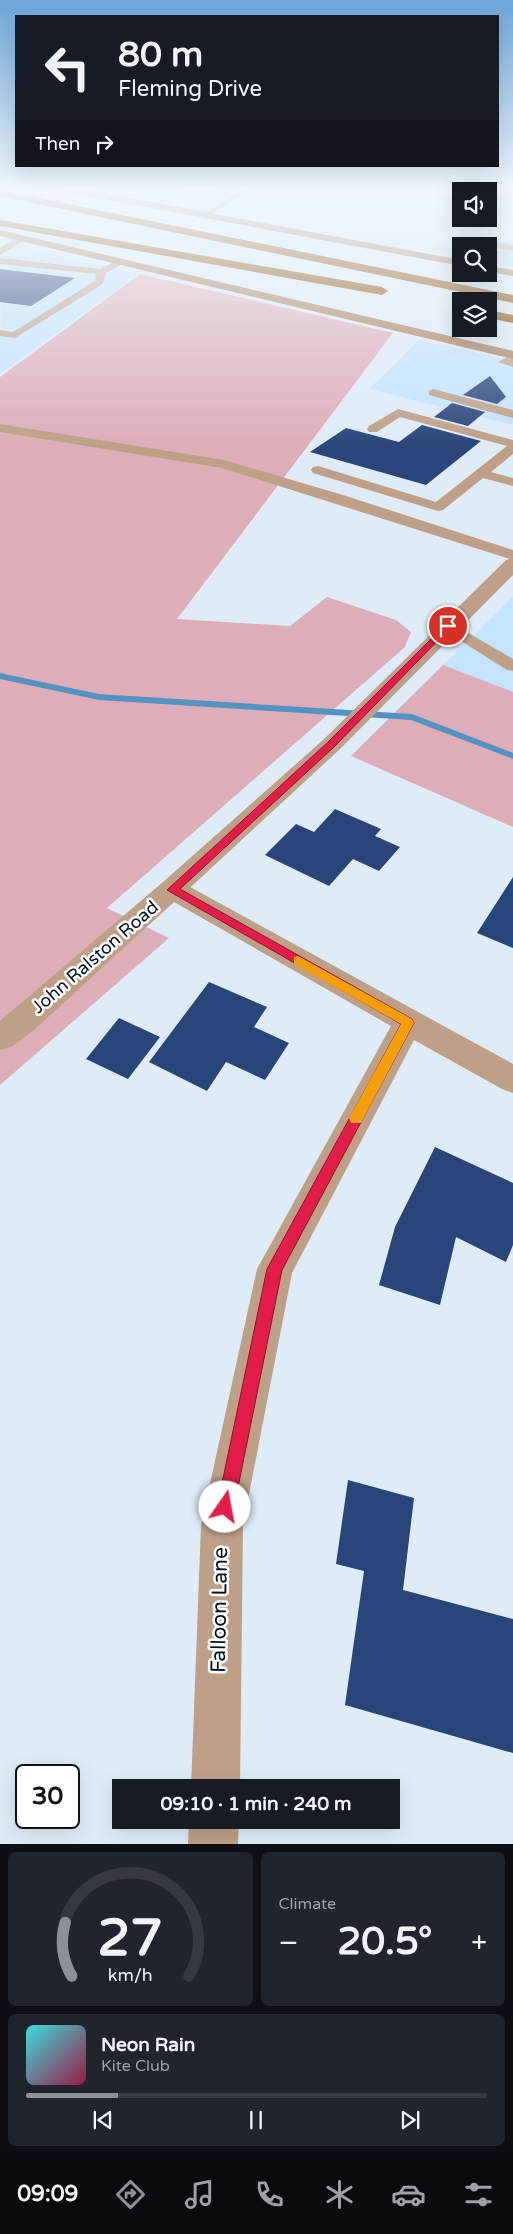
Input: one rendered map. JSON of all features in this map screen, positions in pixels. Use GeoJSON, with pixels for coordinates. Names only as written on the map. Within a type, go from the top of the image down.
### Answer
{"type":"FeatureCollection","features":[{"type":"Feature","properties":{"kind":"highway"},"geometry":{"type":"LineString","coordinates":[[286,274],[386,292],[302,274]]}},
{"type":"Feature","properties":{"kind":"highway"},"geometry":{"type":"LineString","coordinates":[[393,274],[513,299]]}},
{"type":"Feature","properties":{"kind":"highway"},"geometry":{"type":"LineString","coordinates":[[497,316],[513,319]]}},
{"type":"Feature","properties":{"kind":"main road"},"geometry":{"type":"LineString","coordinates":[[171,274],[513,356]]}},
{"type":"Feature","properties":{"kind":"street","name":"John Ralston Road"},"geometry":{"type":"LineString","coordinates":[[0,1038],[23,1021],[172,890],[331,745],[448,626],[513,564]]}},
{"type":"Feature","properties":{"kind":"street"},"geometry":{"type":"LineString","coordinates":[[172,890],[513,1080]]}},
{"type":"Feature","properties":{"kind":"street","name":"Falloon Lane"},"geometry":{"type":"LineString","coordinates":[[215,1779],[222,1525],[275,1269],[408,1023]]}},
{"type":"Feature","properties":{"kind":"street"},"geometry":{"type":"LineString","coordinates":[[213,1844],[214,1829]]}},
{"type":"Feature","properties":{"kind":"lane"},"geometry":{"type":"LineString","coordinates":[[0,345],[100,282],[101,274]]}},
{"type":"Feature","properties":{"kind":"lane"},"geometry":{"type":"LineString","coordinates":[[0,333],[15,335]]}},
{"type":"Feature","properties":{"kind":"lane"},"geometry":{"type":"LineString","coordinates":[[513,356],[504,362],[513,364]]}},
{"type":"Feature","properties":{"kind":"lane"},"geometry":{"type":"LineString","coordinates":[[432,393],[513,414]]}},
{"type":"Feature","properties":{"kind":"lane"},"geometry":{"type":"LineString","coordinates":[[373,429],[398,413],[513,444]]}},
{"type":"Feature","properties":{"kind":"lane"},"geometry":{"type":"LineString","coordinates":[[0,428],[224,464],[338,498],[513,555]]}},
{"type":"Feature","properties":{"kind":"lane"},"geometry":{"type":"LineString","coordinates":[[318,470],[438,507],[483,474],[513,448]]}},
{"type":"Feature","properties":{"kind":"lane"},"geometry":{"type":"LineString","coordinates":[[483,474],[513,482]]}},
{"type":"Feature","properties":{"kind":"lane"},"geometry":{"type":"LineString","coordinates":[[448,626],[513,666]]}},
{"type":"Feature","properties":{"kind":"shaded area"},"geometry":{"type":"Polygon","coordinates":[[[1,274],[138,274],[0,374],[1,274]]]}},
{"type":"Feature","properties":{"kind":"shaded area"},"geometry":{"type":"Polygon","coordinates":[[[140,274],[393,333],[177,619],[290,626],[327,597],[396,620],[411,632],[405,647],[107,908],[169,938],[0,1085],[0,377],[140,274]]]}},
{"type":"Feature","properties":{"kind":"shaded area"},"geometry":{"type":"Polygon","coordinates":[[[419,340],[513,361],[513,425],[369,389],[419,340]]]}},
{"type":"Feature","properties":{"kind":"shaded area"},"geometry":{"type":"Polygon","coordinates":[[[513,597],[513,692],[443,665],[513,597]]]}},
{"type":"Feature","properties":{"kind":"shaded area"},"geometry":{"type":"Polygon","coordinates":[[[443,665],[513,692],[513,827],[351,756],[443,665]]]}},
{"type":"Feature","properties":{"kind":"building"},"geometry":{"type":"Polygon","coordinates":[[[0,274],[42,274],[75,278],[31,306],[0,302],[0,274]]]}},
{"type":"Feature","properties":{"kind":"building"},"geometry":{"type":"Polygon","coordinates":[[[490,376],[506,397],[497,404],[463,395],[490,376]]]}},
{"type":"Feature","properties":{"kind":"building"},"geometry":{"type":"Polygon","coordinates":[[[452,403],[485,412],[468,426],[434,417],[452,403]]]}},
{"type":"Feature","properties":{"kind":"building"},"geometry":{"type":"Polygon","coordinates":[[[422,425],[481,441],[426,485],[310,452],[346,428],[399,442],[422,425]]]}},
{"type":"Feature","properties":{"kind":"building"},"geometry":{"type":"Polygon","coordinates":[[[335,809],[381,829],[375,836],[400,847],[379,871],[353,859],[329,886],[265,855],[296,824],[314,832],[335,809]]]}},
{"type":"Feature","properties":{"kind":"building"},"geometry":{"type":"Polygon","coordinates":[[[513,877],[513,948],[477,933],[513,877]]]}},
{"type":"Feature","properties":{"kind":"building"},"geometry":{"type":"Polygon","coordinates":[[[209,982],[267,1007],[254,1027],[289,1043],[265,1080],[226,1062],[207,1091],[149,1062],[209,982]]]}},
{"type":"Feature","properties":{"kind":"building"},"geometry":{"type":"Polygon","coordinates":[[[119,1018],[160,1037],[128,1079],[86,1059],[119,1018]]]}},
{"type":"Feature","properties":{"kind":"building"},"geometry":{"type":"Polygon","coordinates":[[[435,1147],[513,1183],[513,1245],[506,1262],[456,1237],[440,1305],[379,1285],[395,1227],[435,1147]]]}},
{"type":"Feature","properties":{"kind":"building"},"geometry":{"type":"Polygon","coordinates":[[[348,1480],[414,1498],[403,1590],[513,1619],[513,1753],[345,1705],[364,1571],[336,1564],[348,1480]]]}},
{"type":"Feature","properties":{"kind":"waterway"},"geometry":{"type":"LineString","coordinates":[[0,676],[99,697],[412,717],[513,756]]}},
{"type":"Feature","properties":{"kind":"slow traffic"},"geometry":{"type":"LineString","coordinates":[[298,961],[408,1023],[356,1118]]}},
{"type":"Feature","properties":{"kind":"route"},"geometry":{"type":"LineString","coordinates":[[225,1507],[275,1269],[408,1023],[172,890],[331,745],[448,626]]}}]}
